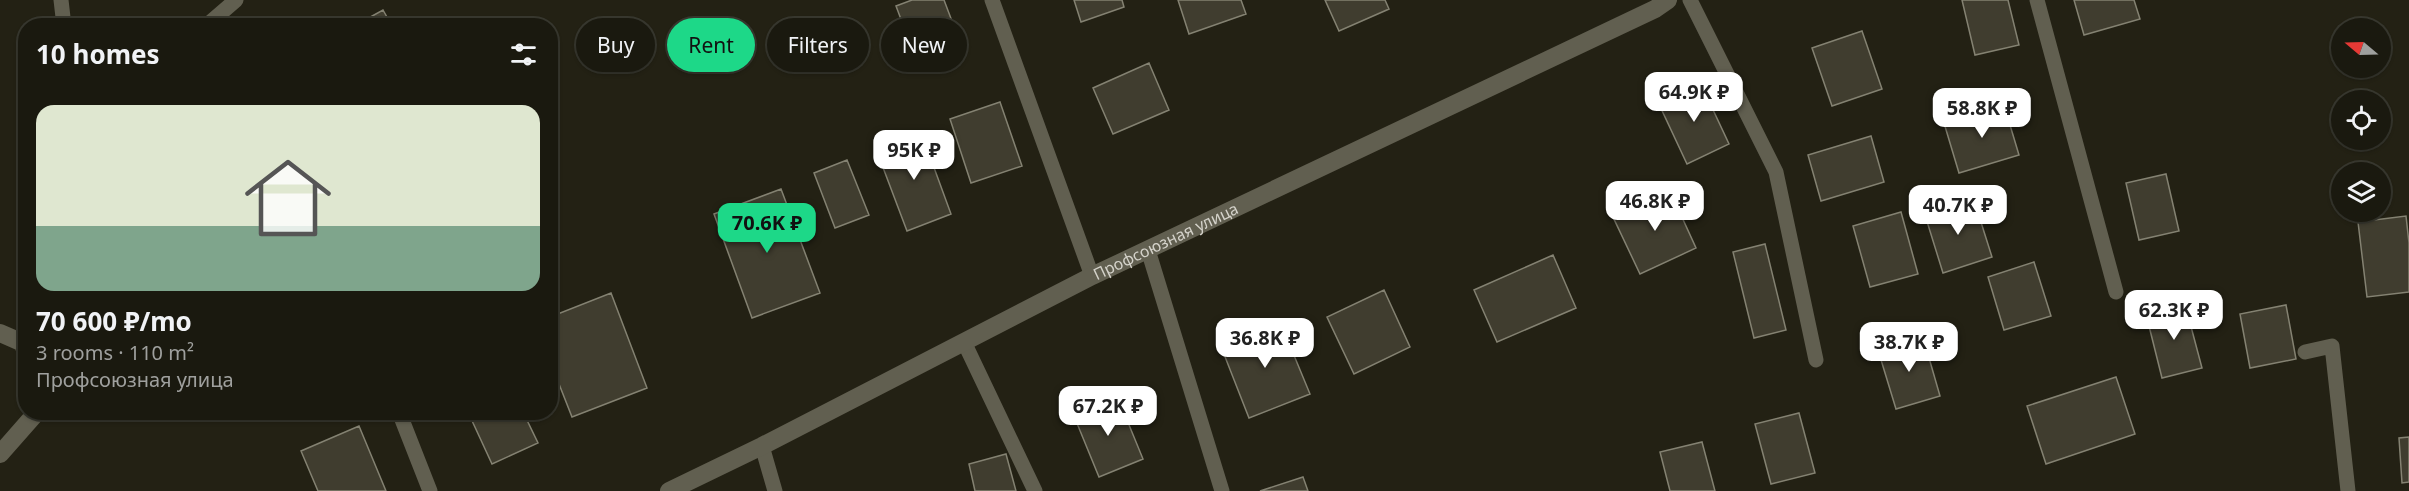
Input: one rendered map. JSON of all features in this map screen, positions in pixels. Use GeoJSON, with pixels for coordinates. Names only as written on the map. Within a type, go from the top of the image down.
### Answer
{"type":"FeatureCollection","features":[{"type":"Feature","properties":{"kind":"street","name":"Профсоюзная улица"},"geometry":{"type":"LineString","coordinates":[[669,491],[762,446],[1092,276],[1655,9],[1668,0]]}},
{"type":"Feature","properties":{"kind":"street"},"geometry":{"type":"LineString","coordinates":[[0,333],[18,342]]}},
{"type":"Feature","properties":{"kind":"street"},"geometry":{"type":"LineString","coordinates":[[0,454],[30,420]]}},
{"type":"Feature","properties":{"kind":"lane"},"geometry":{"type":"LineString","coordinates":[[61,0],[63,18]]}},
{"type":"Feature","properties":{"kind":"lane"},"geometry":{"type":"LineString","coordinates":[[215,18],[236,0]]}},
{"type":"Feature","properties":{"kind":"lane"},"geometry":{"type":"LineString","coordinates":[[992,0],[1092,276]]}},
{"type":"Feature","properties":{"kind":"lane"},"geometry":{"type":"LineString","coordinates":[[1690,0],[1776,172],[1816,360]]}},
{"type":"Feature","properties":{"kind":"lane"},"geometry":{"type":"LineString","coordinates":[[2037,0],[2116,292]]}},
{"type":"Feature","properties":{"kind":"lane"},"geometry":{"type":"LineString","coordinates":[[1148,250],[1222,491]]}},
{"type":"Feature","properties":{"kind":"lane"},"geometry":{"type":"LineString","coordinates":[[964,342],[1035,491]]}},
{"type":"Feature","properties":{"kind":"lane"},"geometry":{"type":"LineString","coordinates":[[2305,352],[2332,346],[2348,491]]}},
{"type":"Feature","properties":{"kind":"lane"},"geometry":{"type":"LineString","coordinates":[[402,420],[430,491]]}},
{"type":"Feature","properties":{"kind":"lane"},"geometry":{"type":"LineString","coordinates":[[762,446],[775,491]]}},
{"type":"Feature","properties":{"kind":"building"},"geometry":{"type":"Polygon","coordinates":[[[912,0],[944,0],[951,18],[900,18],[896,6],[912,0]]]}},
{"type":"Feature","properties":{"kind":"building"},"geometry":{"type":"Polygon","coordinates":[[[1074,0],[1122,0],[1124,7],[1081,22],[1074,0]]]}},
{"type":"Feature","properties":{"kind":"building"},"geometry":{"type":"Polygon","coordinates":[[[1178,0],[1241,0],[1246,14],[1189,34],[1178,0]]]}},
{"type":"Feature","properties":{"kind":"building"},"geometry":{"type":"Polygon","coordinates":[[[1325,0],[1385,0],[1389,9],[1339,31],[1325,0]]]}},
{"type":"Feature","properties":{"kind":"building"},"geometry":{"type":"Polygon","coordinates":[[[1962,0],[2008,0],[2019,45],[1975,55],[1962,0]]]}},
{"type":"Feature","properties":{"kind":"building"},"geometry":{"type":"Polygon","coordinates":[[[2074,0],[2134,0],[2140,19],[2084,35],[2074,0]]]}},
{"type":"Feature","properties":{"kind":"building"},"geometry":{"type":"Polygon","coordinates":[[[383,10],[388,18],[368,18],[383,10]]]}},
{"type":"Feature","properties":{"kind":"building"},"geometry":{"type":"Polygon","coordinates":[[[1862,31],[1882,89],[1832,106],[1812,48],[1862,31]]]}},
{"type":"Feature","properties":{"kind":"building"},"geometry":{"type":"Polygon","coordinates":[[[1149,63],[1169,110],[1113,134],[1093,88],[1149,63]]]}},
{"type":"Feature","properties":{"kind":"building"},"geometry":{"type":"Polygon","coordinates":[[[1700,82],[1729,144],[1687,164],[1658,102],[1700,82]]]}},
{"type":"Feature","properties":{"kind":"building"},"geometry":{"type":"Polygon","coordinates":[[[1000,102],[1022,166],[971,183],[950,119],[1000,102]]]}},
{"type":"Feature","properties":{"kind":"building"},"geometry":{"type":"Polygon","coordinates":[[[2004,105],[2019,155],[1959,173],[1944,123],[2004,105]]]}},
{"type":"Feature","properties":{"kind":"building"},"geometry":{"type":"Polygon","coordinates":[[[921,132],[951,214],[907,231],[876,149],[921,132]]]}},
{"type":"Feature","properties":{"kind":"building"},"geometry":{"type":"Polygon","coordinates":[[[1871,136],[1884,182],[1821,201],[1808,155],[1871,136]]]}},
{"type":"Feature","properties":{"kind":"building"},"geometry":{"type":"Polygon","coordinates":[[[847,160],[869,215],[835,228],[814,173],[847,160]]]}},
{"type":"Feature","properties":{"kind":"building"},"geometry":{"type":"Polygon","coordinates":[[[2166,174],[2179,231],[2139,240],[2126,183],[2166,174]]]}},
{"type":"Feature","properties":{"kind":"building"},"geometry":{"type":"Polygon","coordinates":[[[781,189],[820,293],[752,318],[714,214],[781,189]]]}},
{"type":"Feature","properties":{"kind":"building"},"geometry":{"type":"Polygon","coordinates":[[[1670,191],[1696,248],[1640,274],[1613,217],[1670,191]]]}},
{"type":"Feature","properties":{"kind":"building"},"geometry":{"type":"Polygon","coordinates":[[[1974,200],[1992,257],[1943,273],[1925,215],[1974,200]]]}},
{"type":"Feature","properties":{"kind":"building"},"geometry":{"type":"Polygon","coordinates":[[[1901,212],[1918,274],[1870,287],[1853,226],[1901,212]]]}},
{"type":"Feature","properties":{"kind":"building"},"geometry":{"type":"Polygon","coordinates":[[[2406,216],[2409,243],[2409,292],[2367,297],[2358,222],[2391,222],[2391,218],[2406,216]]]}},
{"type":"Feature","properties":{"kind":"building"},"geometry":{"type":"Polygon","coordinates":[[[1765,244],[1786,330],[1754,338],[1733,252],[1765,244]]]}},
{"type":"Feature","properties":{"kind":"building"},"geometry":{"type":"Polygon","coordinates":[[[1553,255],[1576,308],[1497,342],[1474,290],[1553,255]]]}},
{"type":"Feature","properties":{"kind":"building"},"geometry":{"type":"Polygon","coordinates":[[[2034,262],[2051,316],[2004,330],[1988,277],[2034,262]]]}},
{"type":"Feature","properties":{"kind":"building"},"geometry":{"type":"Polygon","coordinates":[[[1384,290],[1410,347],[1354,374],[1327,317],[1384,290]]]}},
{"type":"Feature","properties":{"kind":"building"},"geometry":{"type":"Polygon","coordinates":[[[611,293],[647,388],[572,417],[558,381],[558,314],[611,293]]]}},
{"type":"Feature","properties":{"kind":"building"},"geometry":{"type":"Polygon","coordinates":[[[2185,304],[2202,368],[2162,378],[2146,314],[2185,304]]]}},
{"type":"Feature","properties":{"kind":"building"},"geometry":{"type":"Polygon","coordinates":[[[2286,305],[2296,359],[2250,368],[2240,314],[2286,305]]]}},
{"type":"Feature","properties":{"kind":"building"},"geometry":{"type":"Polygon","coordinates":[[[1279,319],[1310,394],[1249,418],[1220,344],[1279,319]]]}},
{"type":"Feature","properties":{"kind":"building"},"geometry":{"type":"Polygon","coordinates":[[[1923,337],[1940,396],[1896,409],[1878,350],[1923,337]]]}},
{"type":"Feature","properties":{"kind":"building"},"geometry":{"type":"Polygon","coordinates":[[[2116,377],[2135,434],[2046,464],[2027,406],[2116,377]]]}},
{"type":"Feature","properties":{"kind":"building"},"geometry":{"type":"Polygon","coordinates":[[[1118,398],[1143,459],[1099,477],[1074,416],[1118,398]]]}},
{"type":"Feature","properties":{"kind":"building"},"geometry":{"type":"Polygon","coordinates":[[[1799,413],[1815,473],[1771,484],[1755,424],[1799,413]]]}},
{"type":"Feature","properties":{"kind":"building"},"geometry":{"type":"Polygon","coordinates":[[[472,420],[527,420],[538,443],[492,464],[472,420]]]}},
{"type":"Feature","properties":{"kind":"building"},"geometry":{"type":"Polygon","coordinates":[[[359,426],[386,491],[318,491],[301,451],[359,426]]]}},
{"type":"Feature","properties":{"kind":"building"},"geometry":{"type":"Polygon","coordinates":[[[2409,437],[2409,482],[2402,483],[2399,438],[2409,437]]]}},
{"type":"Feature","properties":{"kind":"building"},"geometry":{"type":"Polygon","coordinates":[[[1702,442],[1715,491],[1670,491],[1660,452],[1702,442]]]}},
{"type":"Feature","properties":{"kind":"building"},"geometry":{"type":"Polygon","coordinates":[[[1006,454],[1016,491],[975,491],[969,464],[1006,454]]]}},
{"type":"Feature","properties":{"kind":"building"},"geometry":{"type":"Polygon","coordinates":[[[1303,477],[1308,491],[1260,491],[1303,477]]]}}]}
